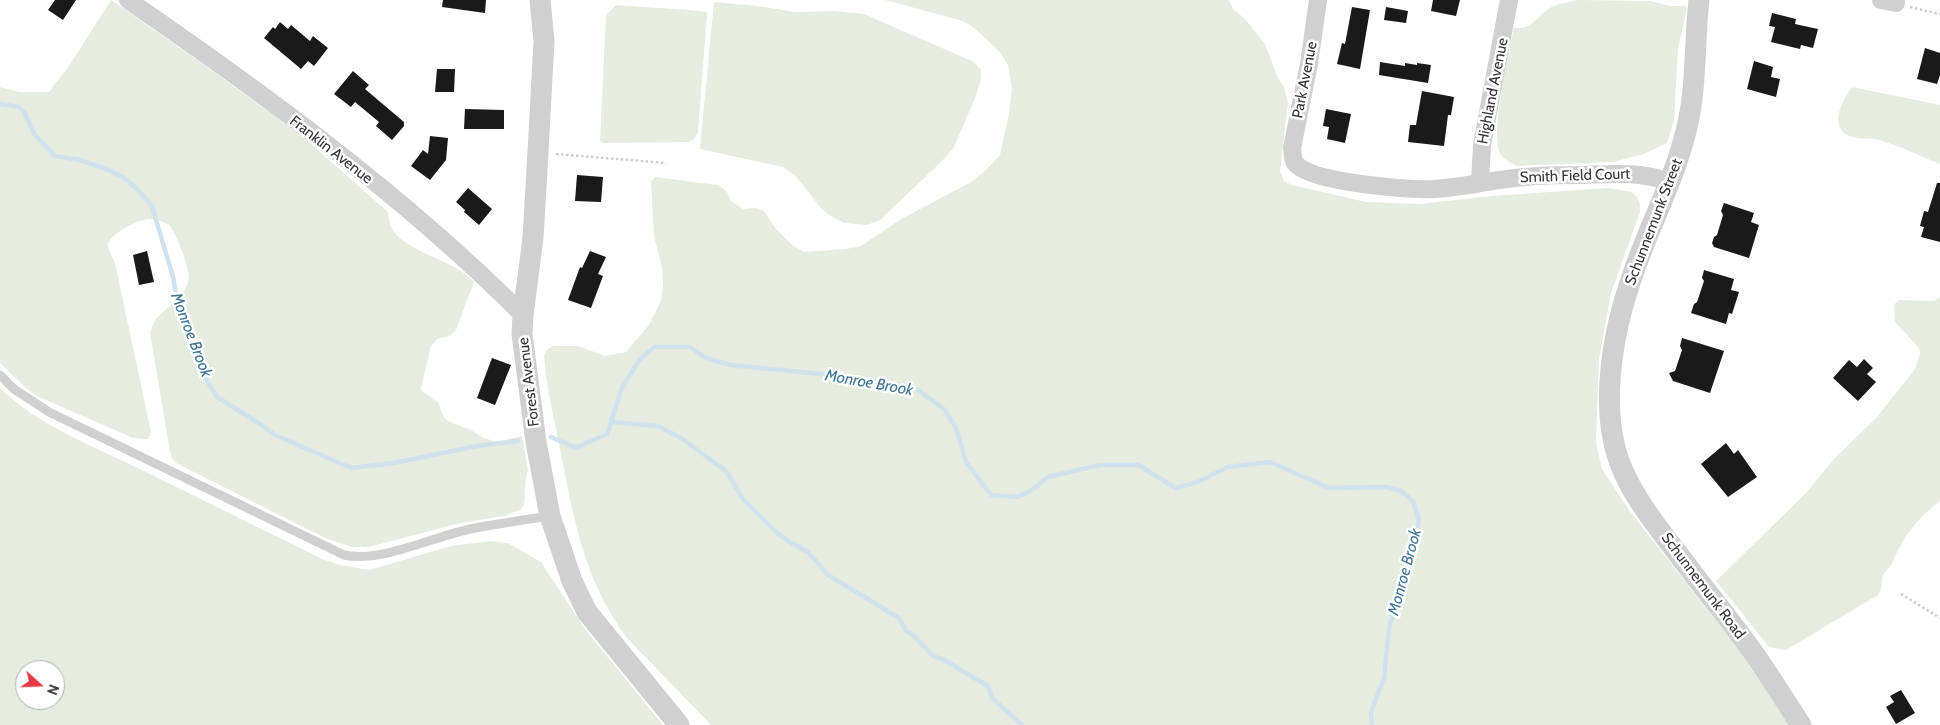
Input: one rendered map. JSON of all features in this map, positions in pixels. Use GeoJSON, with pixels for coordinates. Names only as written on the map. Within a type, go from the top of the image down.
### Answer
{"type":"FeatureCollection","features":[{"type":"Feature","properties":{"kind":"street","name":"Franklin Avenue"},"geometry":{"type":"LineString","coordinates":[[128,0],[219,63],[328,146],[431,230],[523,315]]}},
{"type":"Feature","properties":{"kind":"street","name":"Forest Avenue"},"geometry":{"type":"LineString","coordinates":[[540,0],[543,14],[544,41],[533,238],[522,334],[535,432],[550,516],[572,581],[587,612],[679,725]]}},
{"type":"Feature","properties":{"kind":"street","name":"Park Avenue"},"geometry":{"type":"LineString","coordinates":[[1293,159],[1294,134],[1309,64],[1318,0]]}},
{"type":"Feature","properties":{"kind":"street","name":"Highland Avenue"},"geometry":{"type":"LineString","coordinates":[[1480,183],[1482,145],[1509,0]]}},
{"type":"Feature","properties":{"kind":"street","name":"Schunnemunk Street"},"geometry":{"type":"LineString","coordinates":[[1613,443],[1610,416],[1610,379],[1620,322],[1632,274],[1670,182],[1688,121],[1699,0]]}},
{"type":"Feature","properties":{"kind":"street","name":"Smith Field Court"},"geometry":{"type":"LineString","coordinates":[[1293,159],[1299,167],[1318,175],[1366,184],[1406,188],[1434,189],[1527,177],[1620,173],[1645,175],[1670,182]]}},
{"type":"Feature","properties":{"kind":"street","name":"Schunnemunk Road"},"geometry":{"type":"LineString","coordinates":[[1613,443],[1619,462],[1631,487],[1670,543],[1755,654],[1801,725]]}},
{"type":"Feature","properties":{"kind":"lane"},"geometry":{"type":"LineString","coordinates":[[0,375],[14,389],[49,412],[344,555],[355,557],[375,556],[471,529],[550,516]]}},
{"type":"Feature","properties":{"kind":"path"},"geometry":{"type":"LineString","coordinates":[[1888,2],[1940,14]]}},
{"type":"Feature","properties":{"kind":"path"},"geometry":{"type":"LineString","coordinates":[[538,152],[666,163]]}},
{"type":"Feature","properties":{"kind":"path"},"geometry":{"type":"LineString","coordinates":[[1901,594],[1940,618]]}},
{"type":"Feature","properties":{"kind":"shaded area"},"geometry":{"type":"Polygon","coordinates":[[[111,0],[302,136],[388,212],[391,227],[407,243],[455,267],[474,282],[456,330],[450,336],[437,339],[431,346],[421,388],[423,392],[438,402],[444,418],[452,423],[496,442],[522,436],[528,470],[524,505],[520,510],[504,516],[460,523],[369,547],[352,547],[325,538],[176,463],[170,451],[150,333],[155,320],[185,290],[189,277],[178,240],[171,227],[158,221],[149,219],[132,224],[113,236],[108,245],[115,263],[151,432],[148,439],[133,438],[39,397],[27,389],[0,363],[0,87],[19,92],[49,92],[69,66],[111,0]]]}},
{"type":"Feature","properties":{"kind":"shaded area"},"geometry":{"type":"Polygon","coordinates":[[[885,0],[1229,0],[1233,9],[1245,19],[1265,44],[1278,78],[1284,87],[1288,103],[1280,171],[1284,181],[1292,185],[1366,202],[1420,204],[1492,196],[1608,188],[1632,192],[1637,197],[1640,212],[1611,293],[1599,359],[1596,442],[1602,469],[1629,510],[1737,648],[1790,725],[711,725],[627,638],[612,616],[600,593],[582,547],[570,500],[550,402],[544,355],[553,346],[578,346],[605,356],[626,352],[649,325],[661,301],[663,285],[662,267],[654,236],[651,182],[655,177],[718,185],[727,192],[731,201],[743,209],[755,208],[764,211],[775,228],[791,244],[804,252],[861,246],[903,218],[973,181],[987,169],[1000,155],[1009,113],[1012,89],[1008,65],[1000,52],[974,28],[963,21],[885,0]]]}},
{"type":"Feature","properties":{"kind":"shaded area"},"geometry":{"type":"Polygon","coordinates":[[[1577,0],[1650,1],[1670,6],[1685,6],[1687,8],[1678,49],[1674,121],[1667,143],[1644,154],[1613,162],[1517,166],[1501,155],[1497,131],[1501,93],[1514,27],[1520,28],[1530,25],[1554,6],[1577,0]]]}},
{"type":"Feature","properties":{"kind":"shaded area"},"geometry":{"type":"Polygon","coordinates":[[[714,2],[795,12],[835,11],[864,14],[974,62],[981,70],[981,80],[953,149],[880,220],[867,225],[844,223],[829,215],[820,207],[796,176],[783,167],[700,149],[714,2]]]}},
{"type":"Feature","properties":{"kind":"shaded area"},"geometry":{"type":"Polygon","coordinates":[[[616,5],[702,11],[707,13],[698,131],[695,138],[689,142],[603,143],[600,141],[606,15],[616,5]]]}},
{"type":"Feature","properties":{"kind":"shaded area"},"geometry":{"type":"Polygon","coordinates":[[[1852,87],[1940,105],[1940,164],[1887,142],[1876,139],[1856,138],[1845,133],[1840,128],[1838,122],[1839,115],[1844,100],[1852,87]]]}},
{"type":"Feature","properties":{"kind":"shaded area"},"geometry":{"type":"Polygon","coordinates":[[[1940,297],[1940,501],[1917,522],[1906,536],[1883,576],[1878,595],[1786,650],[1769,647],[1716,581],[1805,494],[1834,459],[1877,417],[1915,369],[1920,354],[1919,348],[1895,322],[1894,305],[1898,300],[1934,301],[1940,297]]]}},
{"type":"Feature","properties":{"kind":"shaded area"},"geometry":{"type":"Polygon","coordinates":[[[0,388],[31,413],[65,433],[322,559],[340,565],[369,570],[451,546],[490,541],[508,543],[541,562],[585,629],[663,725],[0,725],[0,388]]]}},
{"type":"Feature","properties":{"kind":"building"},"geometry":{"type":"Polygon","coordinates":[[[55,0],[76,0],[63,20],[48,10],[55,0]]]}},
{"type":"Feature","properties":{"kind":"building"},"geometry":{"type":"Polygon","coordinates":[[[443,0],[486,0],[485,13],[442,7],[443,0]]]}},
{"type":"Feature","properties":{"kind":"building"},"geometry":{"type":"Polygon","coordinates":[[[1433,0],[1460,0],[1456,16],[1431,11],[1433,0]]]}},
{"type":"Feature","properties":{"kind":"building"},"geometry":{"type":"Polygon","coordinates":[[[1352,7],[1370,10],[1360,69],[1337,64],[1342,43],[1345,44],[1352,7]]]}},
{"type":"Feature","properties":{"kind":"building"},"geometry":{"type":"Polygon","coordinates":[[[1386,7],[1408,11],[1406,23],[1384,20],[1386,7]]]}},
{"type":"Feature","properties":{"kind":"building"},"geometry":{"type":"Polygon","coordinates":[[[1772,13],[1796,19],[1795,24],[1818,29],[1813,48],[1801,45],[1800,49],[1771,42],[1775,27],[1769,26],[1772,13]]]}},
{"type":"Feature","properties":{"kind":"building"},"geometry":{"type":"Polygon","coordinates":[[[280,22],[288,29],[291,25],[310,41],[313,36],[328,48],[314,66],[308,61],[301,69],[264,38],[280,22]]]}},
{"type":"Feature","properties":{"kind":"building"},"geometry":{"type":"Polygon","coordinates":[[[1925,48],[1940,53],[1940,75],[1937,84],[1917,79],[1925,48]]]}},
{"type":"Feature","properties":{"kind":"building"},"geometry":{"type":"Polygon","coordinates":[[[1754,61],[1773,67],[1771,77],[1780,79],[1776,97],[1747,89],[1754,61]]]}},
{"type":"Feature","properties":{"kind":"building"},"geometry":{"type":"Polygon","coordinates":[[[1380,62],[1405,66],[1405,63],[1431,65],[1428,83],[1379,75],[1380,62]]]}},
{"type":"Feature","properties":{"kind":"building"},"geometry":{"type":"Polygon","coordinates":[[[437,69],[455,69],[454,92],[435,92],[437,69]]]}},
{"type":"Feature","properties":{"kind":"building"},"geometry":{"type":"Polygon","coordinates":[[[353,71],[369,85],[365,89],[404,122],[404,126],[392,140],[376,126],[379,122],[355,102],[351,107],[334,94],[353,71]]]}},
{"type":"Feature","properties":{"kind":"building"},"geometry":{"type":"Polygon","coordinates":[[[1422,91],[1454,97],[1451,115],[1448,115],[1444,146],[1408,142],[1410,125],[1416,125],[1422,91]]]}},
{"type":"Feature","properties":{"kind":"building"},"geometry":{"type":"Polygon","coordinates":[[[465,109],[504,110],[504,129],[464,129],[465,109]]]}},
{"type":"Feature","properties":{"kind":"building"},"geometry":{"type":"Polygon","coordinates":[[[1326,109],[1351,114],[1345,143],[1327,139],[1329,127],[1323,126],[1326,109]]]}},
{"type":"Feature","properties":{"kind":"building"},"geometry":{"type":"Polygon","coordinates":[[[430,136],[448,138],[446,160],[430,180],[411,166],[423,150],[428,154],[430,136]]]}},
{"type":"Feature","properties":{"kind":"building"},"geometry":{"type":"Polygon","coordinates":[[[577,175],[603,177],[601,202],[575,201],[577,175]]]}},
{"type":"Feature","properties":{"kind":"building"},"geometry":{"type":"Polygon","coordinates":[[[1937,183],[1940,183],[1940,242],[1921,237],[1924,227],[1920,226],[1924,211],[1928,212],[1937,183]]]}},
{"type":"Feature","properties":{"kind":"building"},"geometry":{"type":"Polygon","coordinates":[[[468,188],[492,209],[479,225],[456,202],[468,188]]]}},
{"type":"Feature","properties":{"kind":"building"},"geometry":{"type":"Polygon","coordinates":[[[1724,203],[1754,213],[1751,222],[1759,225],[1749,258],[1714,247],[1712,243],[1717,235],[1723,215],[1721,211],[1724,203]]]}},
{"type":"Feature","properties":{"kind":"building"},"geometry":{"type":"Polygon","coordinates":[[[147,251],[154,282],[139,285],[133,255],[147,251]]]}},
{"type":"Feature","properties":{"kind":"building"},"geometry":{"type":"Polygon","coordinates":[[[590,251],[606,257],[598,274],[603,276],[591,308],[568,300],[580,267],[582,268],[590,251]]]}},
{"type":"Feature","properties":{"kind":"building"},"geometry":{"type":"Polygon","coordinates":[[[1704,270],[1734,279],[1731,290],[1739,292],[1732,314],[1729,313],[1726,324],[1691,313],[1704,281],[1702,278],[1704,270]]]}},
{"type":"Feature","properties":{"kind":"building"},"geometry":{"type":"Polygon","coordinates":[[[1682,338],[1724,351],[1710,393],[1673,381],[1669,373],[1675,371],[1682,350],[1680,346],[1682,338]]]}},
{"type":"Feature","properties":{"kind":"building"},"geometry":{"type":"Polygon","coordinates":[[[492,358],[511,365],[495,405],[477,398],[492,358]]]}},
{"type":"Feature","properties":{"kind":"building"},"geometry":{"type":"Polygon","coordinates":[[[1864,359],[1873,368],[1867,374],[1876,382],[1858,401],[1833,378],[1849,360],[1857,367],[1864,359]]]}},
{"type":"Feature","properties":{"kind":"building"},"geometry":{"type":"Polygon","coordinates":[[[1726,443],[1734,454],[1738,450],[1757,477],[1728,497],[1701,464],[1726,443]]]}},
{"type":"Feature","properties":{"kind":"building"},"geometry":{"type":"Polygon","coordinates":[[[1901,690],[1915,713],[1896,724],[1886,707],[1894,702],[1890,696],[1901,690]]]}},
{"type":"Feature","properties":{"kind":"waterway","name":"Monroe Brook"},"geometry":{"type":"LineString","coordinates":[[0,104],[19,107],[24,112],[34,134],[55,156],[80,160],[123,177],[152,206],[173,277],[180,317],[202,372],[217,397],[275,435],[351,468],[394,463],[477,446],[518,441]]}},
{"type":"Feature","properties":{"kind":"waterway","name":"Monroe Brook"},"geometry":{"type":"LineString","coordinates":[[551,437],[576,448],[607,434],[622,388],[639,360],[654,347],[690,347],[706,358],[730,365],[851,377],[914,387],[945,410],[956,428],[966,462],[991,495],[1018,497],[1032,490],[1048,477],[1100,465],[1138,465],[1176,488],[1198,482],[1228,467],[1270,462],[1329,488],[1386,487],[1401,491],[1413,501],[1419,520],[1413,557],[1397,600],[1389,629],[1384,678],[1371,712],[1372,725]]}},
{"type":"Feature","properties":{"kind":"waterway"},"geometry":{"type":"LineString","coordinates":[[612,422],[658,426],[681,438],[726,471],[743,499],[775,531],[809,553],[828,575],[899,618],[906,631],[913,635],[933,656],[944,660],[988,686],[992,698],[1022,725]]}}]}
